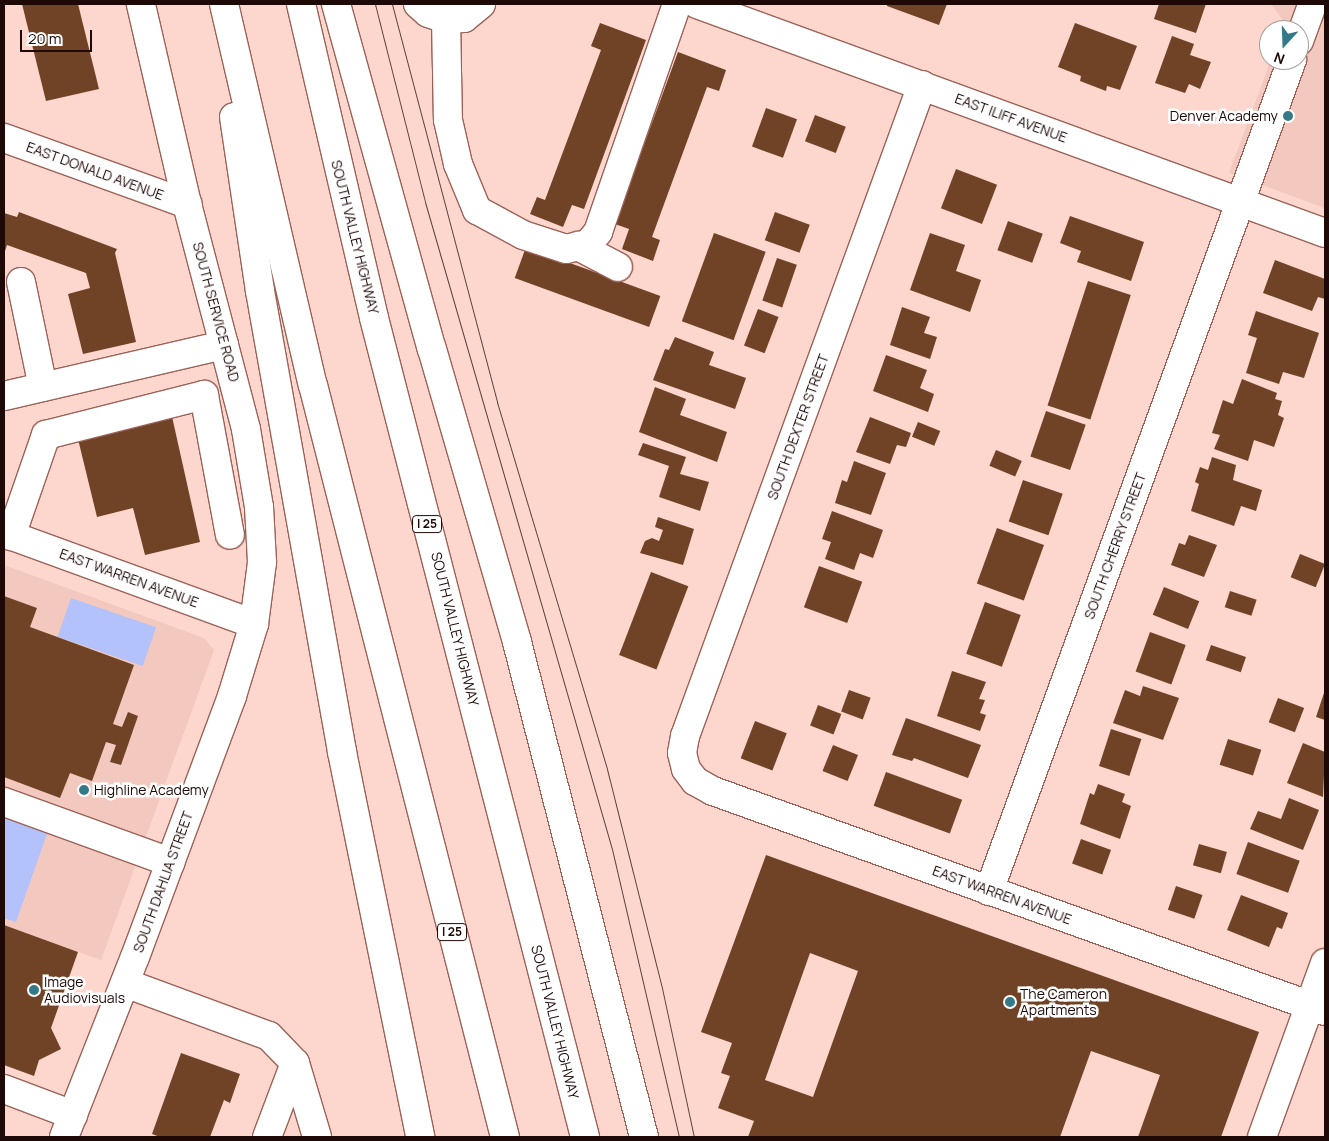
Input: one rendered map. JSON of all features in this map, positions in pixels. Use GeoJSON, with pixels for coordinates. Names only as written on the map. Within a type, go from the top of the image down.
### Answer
{"type":"FeatureCollection","features":[{"type":"Feature","properties":{"kind":"main road","name":"SOUTH SERVICE ROAD"},"geometry":{"type":"LineString","coordinates":[[141,4],[187,204],[236,392],[259,507],[262,562],[254,624]]}},
{"type":"Feature","properties":{"kind":"main road"},"geometry":{"type":"LineString","coordinates":[[217,4],[260,291],[342,752],[420,1137]]}},
{"type":"Feature","properties":{"kind":"main road","name":"I 25"},"geometry":{"type":"LineString","coordinates":[[224,4],[313,385],[504,1137]]}},
{"type":"Feature","properties":{"kind":"main road","name":"SOUTH VALLEY HIGHWAY"},"geometry":{"type":"LineString","coordinates":[[301,4],[370,299],[585,1137]]}},
{"type":"Feature","properties":{"kind":"main road"},"geometry":{"type":"LineString","coordinates":[[336,4],[418,303],[517,642],[644,1137]]}},
{"type":"Feature","properties":{"kind":"main road"},"geometry":{"type":"LineString","coordinates":[[418,4],[428,13],[446,19],[464,18],[481,4]]}},
{"type":"Feature","properties":{"kind":"main road"},"geometry":{"type":"LineString","coordinates":[[446,19],[448,120],[458,164],[477,210],[522,236],[566,249],[588,244],[598,232],[676,4]]}},
{"type":"Feature","properties":{"kind":"main road","name":"EAST ILIFF AVENUE"},"geometry":{"type":"LineString","coordinates":[[697,4],[1325,233]]}},
{"type":"Feature","properties":{"kind":"main road"},"geometry":{"type":"LineString","coordinates":[[1308,20],[1315,5]]}},
{"type":"Feature","properties":{"kind":"main road","name":"SOUTH CHERRY STREET"},"geometry":{"type":"LineString","coordinates":[[989,890],[1288,70]]}},
{"type":"Feature","properties":{"kind":"main road","name":"SOUTH DEXTER STREET"},"geometry":{"type":"LineString","coordinates":[[686,769],[682,752],[684,736],[922,86]]}},
{"type":"Feature","properties":{"kind":"main road","name":"EAST DONALD AVENUE"},"geometry":{"type":"LineString","coordinates":[[4,138],[187,204]]}},
{"type":"Feature","properties":{"kind":"main road"},"geometry":{"type":"LineString","coordinates":[[578,246],[618,267]]}},
{"type":"Feature","properties":{"kind":"main road"},"geometry":{"type":"LineString","coordinates":[[21,282],[44,387]]}},
{"type":"Feature","properties":{"kind":"main road"},"geometry":{"type":"LineString","coordinates":[[4,396],[224,345]]}},
{"type":"Feature","properties":{"kind":"main road"},"geometry":{"type":"LineString","coordinates":[[205,400],[236,392]]}},
{"type":"Feature","properties":{"kind":"main road"},"geometry":{"type":"LineString","coordinates":[[7,534],[46,434],[204,395],[228,524],[259,507]]}},
{"type":"Feature","properties":{"kind":"main road","name":"EAST WARREN AVENUE"},"geometry":{"type":"LineString","coordinates":[[7,534],[254,624]]}},
{"type":"Feature","properties":{"kind":"main road","name":"SOUTH DAHLIA STREET"},"geometry":{"type":"LineString","coordinates":[[68,1126],[125,983],[232,696],[254,624]]}},
{"type":"Feature","properties":{"kind":"main road","name":"EAST WARREN AVENUE"},"geometry":{"type":"LineString","coordinates":[[686,769],[695,782],[713,790],[1318,1008]]}},
{"type":"Feature","properties":{"kind":"main road"},"geometry":{"type":"LineString","coordinates":[[4,802],[170,862]]}},
{"type":"Feature","properties":{"kind":"main road"},"geometry":{"type":"LineString","coordinates":[[1262,1137],[1318,1008],[1325,963]]}},
{"type":"Feature","properties":{"kind":"main road"},"geometry":{"type":"LineString","coordinates":[[125,983],[269,1036],[295,1063],[317,1137]]}},
{"type":"Feature","properties":{"kind":"main road"},"geometry":{"type":"LineString","coordinates":[[267,1137],[295,1063]]}},
{"type":"Feature","properties":{"kind":"main road"},"geometry":{"type":"LineString","coordinates":[[4,1089],[68,1126]]}},
{"type":"Feature","properties":{"kind":"shaded area","name":"Denver Academy"},"geometry":{"type":"Polygon","coordinates":[[[1271,4],[1325,4],[1325,208],[1229,173],[1267,70],[1309,70],[1309,20],[1282,19],[1271,4]]]}},
{"type":"Feature","properties":{"kind":"shaded area","name":"Highline Academy"},"geometry":{"type":"Polygon","coordinates":[[[4,565],[204,638],[214,650],[101,960],[4,925],[4,565]]]}},
{"type":"Feature","properties":{"kind":"shaded area"},"geometry":{"type":"Polygon","coordinates":[[[71,598],[156,627],[143,666],[58,637],[71,598]]]}},
{"type":"Feature","properties":{"kind":"shaded area"},"geometry":{"type":"Polygon","coordinates":[[[4,815],[48,831],[16,922],[4,918],[4,815]]]}},
{"type":"Feature","properties":{"kind":"building"},"geometry":{"type":"Polygon","coordinates":[[[22,4],[78,4],[99,89],[46,101],[22,4]]]}},
{"type":"Feature","properties":{"kind":"building"},"geometry":{"type":"Polygon","coordinates":[[[887,4],[947,4],[939,25],[887,6],[887,4]]]}},
{"type":"Feature","properties":{"kind":"building"},"geometry":{"type":"Polygon","coordinates":[[[1159,4],[1206,4],[1196,33],[1154,19],[1159,4]]]}},
{"type":"Feature","properties":{"kind":"building"},"geometry":{"type":"Polygon","coordinates":[[[600,23],[646,40],[584,209],[572,205],[563,227],[530,214],[537,197],[545,200],[601,50],[591,46],[600,23]]]}},
{"type":"Feature","properties":{"kind":"building"},"geometry":{"type":"Polygon","coordinates":[[[1075,23],[1137,46],[1120,90],[1107,86],[1106,91],[1080,81],[1081,76],[1058,67],[1075,23]]]}},
{"type":"Feature","properties":{"kind":"building"},"geometry":{"type":"Polygon","coordinates":[[[1172,36],[1194,44],[1190,55],[1211,62],[1200,89],[1189,84],[1185,93],[1155,83],[1172,36]]]}},
{"type":"Feature","properties":{"kind":"building"},"geometry":{"type":"Polygon","coordinates":[[[678,52],[726,70],[719,91],[707,87],[652,237],[660,240],[653,261],[622,249],[629,229],[615,224],[678,52]]]}},
{"type":"Feature","properties":{"kind":"building"},"geometry":{"type":"Polygon","coordinates":[[[766,108],[797,119],[783,158],[752,147],[766,108]]]}},
{"type":"Feature","properties":{"kind":"building"},"geometry":{"type":"Polygon","coordinates":[[[815,115],[846,127],[836,153],[805,141],[815,115]]]}},
{"type":"Feature","properties":{"kind":"building"},"geometry":{"type":"Polygon","coordinates":[[[956,169],[997,185],[982,224],[941,208],[956,169]]]}},
{"type":"Feature","properties":{"kind":"building"},"geometry":{"type":"Polygon","coordinates":[[[19,212],[117,249],[115,253],[136,342],[83,354],[68,294],[90,288],[86,273],[7,245],[4,254],[4,213],[17,217],[19,212]]]}},
{"type":"Feature","properties":{"kind":"building"},"geometry":{"type":"Polygon","coordinates":[[[775,212],[810,225],[800,253],[765,240],[775,212]]]}},
{"type":"Feature","properties":{"kind":"building"},"geometry":{"type":"Polygon","coordinates":[[[1070,216],[1144,242],[1131,281],[1077,262],[1081,251],[1060,243],[1070,216]]]}},
{"type":"Feature","properties":{"kind":"building"},"geometry":{"type":"Polygon","coordinates":[[[1008,221],[1043,234],[1032,263],[997,250],[1008,221]]]}},
{"type":"Feature","properties":{"kind":"building"},"geometry":{"type":"Polygon","coordinates":[[[714,233],[766,252],[734,340],[682,321],[714,233]]]}},
{"type":"Feature","properties":{"kind":"building"},"geometry":{"type":"Polygon","coordinates":[[[930,233],[965,245],[956,271],[981,280],[970,312],[910,290],[930,233]]]}},
{"type":"Feature","properties":{"kind":"building"},"geometry":{"type":"Polygon","coordinates":[[[526,247],[660,296],[649,327],[515,278],[526,247]]]}},
{"type":"Feature","properties":{"kind":"building"},"geometry":{"type":"Polygon","coordinates":[[[777,258],[797,265],[782,307],[762,301],[777,258]]]}},
{"type":"Feature","properties":{"kind":"building"},"geometry":{"type":"Polygon","coordinates":[[[1275,260],[1325,279],[1325,299],[1318,297],[1312,311],[1263,293],[1275,260]]]}},
{"type":"Feature","properties":{"kind":"building"},"geometry":{"type":"Polygon","coordinates":[[[1088,281],[1131,295],[1090,419],[1048,406],[1088,281]]]}},
{"type":"Feature","properties":{"kind":"building"},"geometry":{"type":"Polygon","coordinates":[[[902,307],[930,317],[924,333],[937,337],[930,359],[890,345],[902,307]]]}},
{"type":"Feature","properties":{"kind":"building"},"geometry":{"type":"Polygon","coordinates":[[[758,309],[779,317],[765,353],[744,345],[758,309]]]}},
{"type":"Feature","properties":{"kind":"building"},"geometry":{"type":"Polygon","coordinates":[[[1256,311],[1319,333],[1304,378],[1283,372],[1279,384],[1246,373],[1257,338],[1248,335],[1256,311]]]}},
{"type":"Feature","properties":{"kind":"building"},"geometry":{"type":"Polygon","coordinates":[[[675,337],[714,352],[709,365],[746,378],[735,409],[653,380],[665,349],[669,350],[675,337]]]}},
{"type":"Feature","properties":{"kind":"building"},"geometry":{"type":"Polygon","coordinates":[[[886,355],[927,370],[920,388],[934,394],[928,412],[873,391],[886,355]]]}},
{"type":"Feature","properties":{"kind":"building"},"geometry":{"type":"Polygon","coordinates":[[[1242,379],[1277,393],[1275,399],[1282,401],[1278,415],[1284,418],[1274,447],[1254,440],[1248,461],[1214,449],[1220,435],[1212,433],[1223,400],[1233,404],[1242,379]]]}},
{"type":"Feature","properties":{"kind":"building"},"geometry":{"type":"Polygon","coordinates":[[[655,387],[686,399],[680,415],[727,432],[717,462],[639,432],[655,387]]]}},
{"type":"Feature","properties":{"kind":"building"},"geometry":{"type":"Polygon","coordinates":[[[1046,411],[1086,425],[1070,470],[1030,456],[1046,411]]]}},
{"type":"Feature","properties":{"kind":"building"},"geometry":{"type":"Polygon","coordinates":[[[171,412],[200,542],[145,555],[133,508],[97,517],[77,435],[171,412]]]}},
{"type":"Feature","properties":{"kind":"building"},"geometry":{"type":"Polygon","coordinates":[[[870,417],[911,433],[906,447],[897,445],[890,464],[856,452],[870,417]]]}},
{"type":"Feature","properties":{"kind":"building"},"geometry":{"type":"Polygon","coordinates":[[[918,422],[940,431],[934,446],[912,437],[918,422]]]}},
{"type":"Feature","properties":{"kind":"building"},"geometry":{"type":"Polygon","coordinates":[[[643,443],[686,457],[680,474],[709,482],[700,511],[659,497],[669,466],[638,455],[643,443]]]}},
{"type":"Feature","properties":{"kind":"building"},"geometry":{"type":"Polygon","coordinates":[[[996,450],[1022,461],[1015,477],[989,466],[996,450]]]}},
{"type":"Feature","properties":{"kind":"building"},"geometry":{"type":"Polygon","coordinates":[[[1212,457],[1236,465],[1233,480],[1262,490],[1256,511],[1241,506],[1234,526],[1191,511],[1199,484],[1195,482],[1200,467],[1208,470],[1212,457]]]}},
{"type":"Feature","properties":{"kind":"building"},"geometry":{"type":"Polygon","coordinates":[[[854,461],[886,473],[871,515],[835,503],[842,480],[847,482],[854,461]]]}},
{"type":"Feature","properties":{"kind":"building"},"geometry":{"type":"Polygon","coordinates":[[[1023,480],[1063,494],[1048,535],[1009,522],[1023,480]]]}},
{"type":"Feature","properties":{"kind":"building"},"geometry":{"type":"Polygon","coordinates":[[[832,511],[883,530],[873,558],[860,553],[854,570],[825,559],[831,542],[822,539],[832,511]]]}},
{"type":"Feature","properties":{"kind":"building"},"geometry":{"type":"Polygon","coordinates":[[[658,517],[694,529],[683,565],[640,553],[645,541],[652,538],[659,541],[663,530],[655,527],[658,517]]]}},
{"type":"Feature","properties":{"kind":"building"},"geometry":{"type":"Polygon","coordinates":[[[997,528],[1044,545],[1024,601],[977,583],[997,528]]]}},
{"type":"Feature","properties":{"kind":"building"},"geometry":{"type":"Polygon","coordinates":[[[1189,535],[1217,545],[1204,577],[1171,565],[1179,543],[1185,545],[1189,535]]]}},
{"type":"Feature","properties":{"kind":"building"},"geometry":{"type":"Polygon","coordinates":[[[1300,554],[1325,564],[1316,587],[1291,577],[1300,554]]]}},
{"type":"Feature","properties":{"kind":"building"},"geometry":{"type":"Polygon","coordinates":[[[819,566],[862,582],[847,623],[804,607],[819,566]]]}},
{"type":"Feature","properties":{"kind":"building"},"geometry":{"type":"Polygon","coordinates":[[[651,572],[688,586],[656,669],[619,655],[651,572]]]}},
{"type":"Feature","properties":{"kind":"building"},"geometry":{"type":"Polygon","coordinates":[[[1164,587],[1199,601],[1188,629],[1153,615],[1164,587]]]}},
{"type":"Feature","properties":{"kind":"building"},"geometry":{"type":"Polygon","coordinates":[[[1230,591],[1257,600],[1251,616],[1225,607],[1230,591]]]}},
{"type":"Feature","properties":{"kind":"building","name":"Highline Academy"},"geometry":{"type":"Polygon","coordinates":[[[4,596],[37,608],[30,627],[134,665],[113,724],[122,727],[128,712],[138,716],[121,765],[110,762],[116,745],[106,742],[92,781],[70,773],[60,798],[4,777],[4,596]]]}},
{"type":"Feature","properties":{"kind":"building"},"geometry":{"type":"Polygon","coordinates":[[[985,602],[1021,615],[1002,667],[966,654],[985,602]]]}},
{"type":"Feature","properties":{"kind":"building"},"geometry":{"type":"Polygon","coordinates":[[[1150,632],[1186,645],[1171,684],[1136,671],[1150,632]]]}},
{"type":"Feature","properties":{"kind":"building"},"geometry":{"type":"Polygon","coordinates":[[[1211,645],[1246,657],[1241,672],[1206,660],[1211,645]]]}},
{"type":"Feature","properties":{"kind":"building"},"geometry":{"type":"Polygon","coordinates":[[[952,671],[986,682],[979,699],[985,700],[980,713],[986,715],[980,731],[937,716],[952,671]]]}},
{"type":"Feature","properties":{"kind":"building"},"geometry":{"type":"Polygon","coordinates":[[[1143,686],[1179,698],[1163,740],[1113,723],[1125,690],[1140,696],[1143,686]]]}},
{"type":"Feature","properties":{"kind":"building"},"geometry":{"type":"Polygon","coordinates":[[[849,690],[871,698],[863,719],[841,712],[849,690]]]}},
{"type":"Feature","properties":{"kind":"building"},"geometry":{"type":"Polygon","coordinates":[[[1325,690],[1325,720],[1316,717],[1325,690]]]}},
{"type":"Feature","properties":{"kind":"building"},"geometry":{"type":"Polygon","coordinates":[[[1278,698],[1304,708],[1295,732],[1269,722],[1278,698]]]}},
{"type":"Feature","properties":{"kind":"building"},"geometry":{"type":"Polygon","coordinates":[[[818,705],[841,714],[833,734],[810,726],[818,705]]]}},
{"type":"Feature","properties":{"kind":"building"},"geometry":{"type":"Polygon","coordinates":[[[906,718],[981,745],[968,778],[914,758],[912,761],[892,755],[906,718]]]}},
{"type":"Feature","properties":{"kind":"building"},"geometry":{"type":"Polygon","coordinates":[[[755,721],[787,733],[772,771],[741,758],[755,721]]]}},
{"type":"Feature","properties":{"kind":"building"},"geometry":{"type":"Polygon","coordinates":[[[1111,729],[1141,739],[1129,776],[1099,766],[1111,729]]]}},
{"type":"Feature","properties":{"kind":"building"},"geometry":{"type":"Polygon","coordinates":[[[1228,739],[1261,750],[1253,775],[1220,765],[1228,739]]]}},
{"type":"Feature","properties":{"kind":"building"},"geometry":{"type":"Polygon","coordinates":[[[1303,743],[1325,752],[1323,797],[1287,783],[1303,743]]]}},
{"type":"Feature","properties":{"kind":"building"},"geometry":{"type":"Polygon","coordinates":[[[833,745],[858,755],[848,781],[823,771],[833,745]]]}},
{"type":"Feature","properties":{"kind":"building"},"geometry":{"type":"Polygon","coordinates":[[[886,772],[962,800],[950,834],[874,806],[886,772]]]}},
{"type":"Feature","properties":{"kind":"building"},"geometry":{"type":"Polygon","coordinates":[[[1098,784],[1125,794],[1122,802],[1131,806],[1120,839],[1080,824],[1090,793],[1094,795],[1098,784]]]}},
{"type":"Feature","properties":{"kind":"building"},"geometry":{"type":"Polygon","coordinates":[[[1289,798],[1319,810],[1303,850],[1250,829],[1258,811],[1281,819],[1289,798]]]}},
{"type":"Feature","properties":{"kind":"building"},"geometry":{"type":"Polygon","coordinates":[[[1081,839],[1111,850],[1102,874],[1072,863],[1081,839]]]}},
{"type":"Feature","properties":{"kind":"building"},"geometry":{"type":"Polygon","coordinates":[[[1248,842],[1300,861],[1288,893],[1236,874],[1248,842]]]}},
{"type":"Feature","properties":{"kind":"building"},"geometry":{"type":"Polygon","coordinates":[[[1199,844],[1227,852],[1221,873],[1193,865],[1199,844]]]}},
{"type":"Feature","properties":{"kind":"building","name":"The Cameron Apartments"},"geometry":{"type":"Polygon","coordinates":[[[766,855],[1259,1032],[1221,1137],[1138,1137],[1160,1075],[1091,1051],[1060,1137],[748,1137],[754,1121],[718,1108],[730,1076],[721,1073],[732,1043],[701,1032],[766,855]],[[810,953],[765,1080],[813,1097],[858,971],[810,953]]]}},
{"type":"Feature","properties":{"kind":"building"},"geometry":{"type":"Polygon","coordinates":[[[1176,886],[1202,895],[1194,919],[1168,910],[1176,886]]]}},
{"type":"Feature","properties":{"kind":"building"},"geometry":{"type":"Polygon","coordinates":[[[1241,895],[1288,913],[1282,929],[1277,927],[1269,947],[1227,930],[1241,895]]]}},
{"type":"Feature","properties":{"kind":"building","name":"Image Audiovisuals"},"geometry":{"type":"Polygon","coordinates":[[[4,925],[78,952],[51,1028],[61,1049],[39,1060],[34,1076],[4,1065],[4,925]]]}},
{"type":"Feature","properties":{"kind":"building"},"geometry":{"type":"Polygon","coordinates":[[[181,1053],[240,1074],[230,1103],[224,1100],[210,1137],[160,1137],[152,1134],[181,1053]]]}},
{"type":"Feature","properties":{"kind":"tram line"},"geometry":{"type":"LineString","coordinates":[[375,4],[425,202],[612,849],[679,1137]]}},
{"type":"Feature","properties":{"kind":"tram line"},"geometry":{"type":"LineString","coordinates":[[392,4],[497,402],[607,769],[662,988],[694,1137]]}},
{"type":"Feature","properties":{"kind":"place","name":"Denver Academy"},"geometry":{"type":"Point","coordinates":[1288,116]}},
{"type":"Feature","properties":{"kind":"place","name":"Highline Academy"},"geometry":{"type":"Point","coordinates":[84,790]}},
{"type":"Feature","properties":{"kind":"place","name":"Image Audiovisuals"},"geometry":{"type":"Point","coordinates":[34,990]}},
{"type":"Feature","properties":{"kind":"place","name":"The Cameron Apartments"},"geometry":{"type":"Point","coordinates":[1010,1002]}}]}
